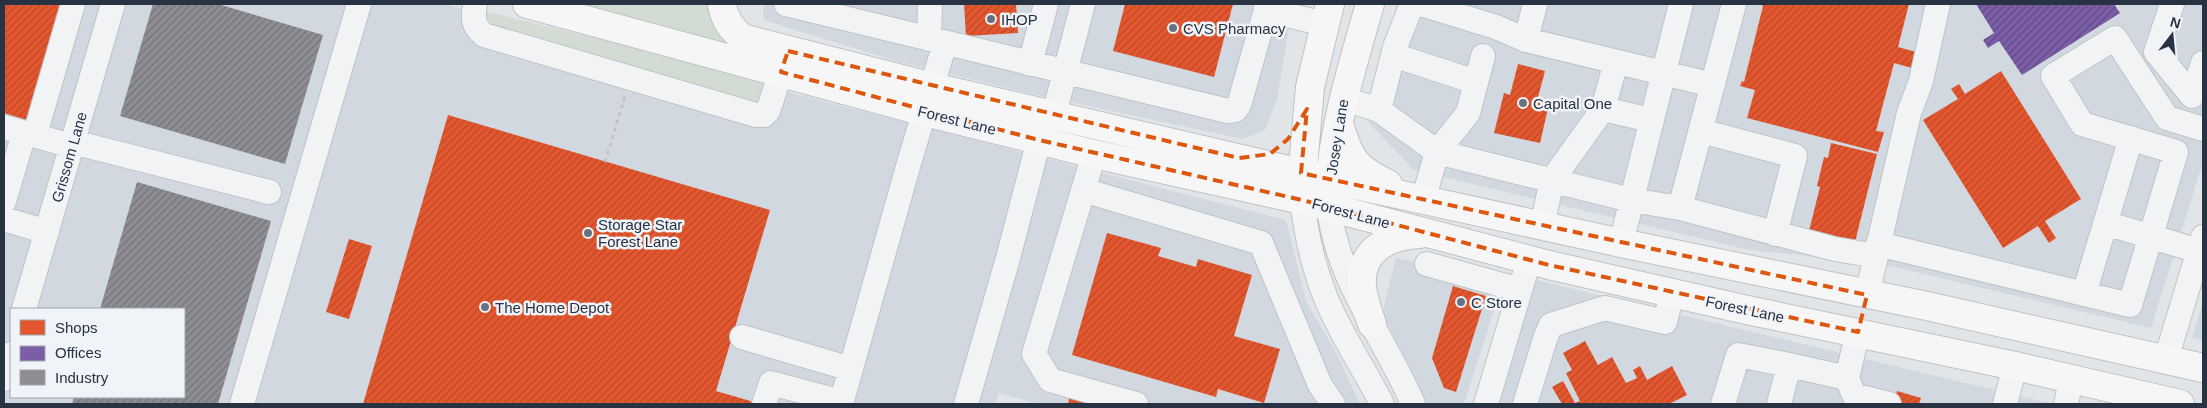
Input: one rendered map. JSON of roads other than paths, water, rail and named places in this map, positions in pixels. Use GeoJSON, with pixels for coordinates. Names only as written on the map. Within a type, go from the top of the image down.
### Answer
{"type":"FeatureCollection","features":[{"type":"Feature","properties":{"kind":"main road","name":"Forest Lane"},"geometry":{"type":"LineString","coordinates":[[527,4],[785,62],[929,99],[1039,140],[1302,200],[1529,260],[1672,293],[2016,366],[2068,392],[2163,402]]}},
{"type":"Feature","properties":{"kind":"main road"},"geometry":{"type":"LineString","coordinates":[[722,4],[723,14],[730,27],[742,38],[785,62]]}},
{"type":"Feature","properties":{"kind":"main road","name":"Josey Lane"},"geometry":{"type":"LineString","coordinates":[[1329,207],[1330,179],[1340,110],[1370,4]]}},
{"type":"Feature","properties":{"kind":"main road","name":"Josey Lane"},"geometry":{"type":"LineString","coordinates":[[1302,200],[1301,173],[1307,109],[1328,14]]}},
{"type":"Feature","properties":{"kind":"main road","name":"Forest Lane"},"geometry":{"type":"LineString","coordinates":[[929,99],[1054,114],[1423,200],[2203,368]]}},
{"type":"Feature","properties":{"kind":"main road"},"geometry":{"type":"LineString","coordinates":[[1239,158],[1270,154],[1276,150],[1288,139],[1307,109]]}},
{"type":"Feature","properties":{"kind":"main road"},"geometry":{"type":"LineString","coordinates":[[1340,110],[1344,140],[1356,165],[1366,173],[1423,200]]}},
{"type":"Feature","properties":{"kind":"main road"},"geometry":{"type":"LineString","coordinates":[[1372,324],[1362,287],[1363,268],[1370,254],[1387,241],[1406,235],[1429,234]]}},
{"type":"Feature","properties":{"kind":"main road"},"geometry":{"type":"LineString","coordinates":[[1612,279],[1620,243]]}},
{"type":"Feature","properties":{"kind":"main road"},"geometry":{"type":"LineString","coordinates":[[1858,332],[1867,295]]}},
{"type":"Feature","properties":{"kind":"main road"},"geometry":{"type":"LineString","coordinates":[[2163,402],[2166,359]]}},
{"type":"Feature","properties":{"kind":"street"},"geometry":{"type":"LineString","coordinates":[[4,201],[23,137],[36,131],[73,4]]}},
{"type":"Feature","properties":{"kind":"street","name":"Grissom Lane"},"geometry":{"type":"LineString","coordinates":[[24,308],[113,4]]}},
{"type":"Feature","properties":{"kind":"street"},"geometry":{"type":"LineString","coordinates":[[242,404],[359,4]]}},
{"type":"Feature","properties":{"kind":"street"},"geometry":{"type":"LineString","coordinates":[[475,4],[473,19],[478,30],[484,34],[756,115],[764,115],[768,111],[785,62]]}},
{"type":"Feature","properties":{"kind":"street"},"geometry":{"type":"LineString","coordinates":[[786,4],[1220,109],[1235,110],[1239,105],[1266,7],[1328,14]]}},
{"type":"Feature","properties":{"kind":"street"},"geometry":{"type":"LineString","coordinates":[[764,404],[771,383],[842,403],[929,99],[937,41],[930,4]]}},
{"type":"Feature","properties":{"kind":"street"},"geometry":{"type":"LineString","coordinates":[[1030,64],[1046,4]]}},
{"type":"Feature","properties":{"kind":"street"},"geometry":{"type":"LineString","coordinates":[[1054,114],[1083,4]]}},
{"type":"Feature","properties":{"kind":"street"},"geometry":{"type":"LineString","coordinates":[[1379,110],[1394,51],[1412,4]]}},
{"type":"Feature","properties":{"kind":"street"},"geometry":{"type":"LineString","coordinates":[[1422,4],[1496,27],[1526,40],[1713,86]]}},
{"type":"Feature","properties":{"kind":"street"},"geometry":{"type":"LineString","coordinates":[[1526,40],[1535,4]]}},
{"type":"Feature","properties":{"kind":"street"},"geometry":{"type":"LineString","coordinates":[[1620,243],[1680,4]]}},
{"type":"Feature","properties":{"kind":"street"},"geometry":{"type":"LineString","coordinates":[[1680,208],[1734,4]]}},
{"type":"Feature","properties":{"kind":"street"},"geometry":{"type":"LineString","coordinates":[[1867,295],[1909,113],[1921,81],[1938,4]]}},
{"type":"Feature","properties":{"kind":"street"},"geometry":{"type":"LineString","coordinates":[[2172,4],[2156,52],[2192,96],[2203,63]]}},
{"type":"Feature","properties":{"kind":"street"},"geometry":{"type":"LineString","coordinates":[[1361,35],[1394,51],[1476,82]]}},
{"type":"Feature","properties":{"kind":"street"},"geometry":{"type":"LineString","coordinates":[[1340,110],[1379,110],[1437,152],[1631,200],[1680,208],[1836,249],[1877,250],[2130,305],[2176,152],[2082,124],[2052,76],[2115,38],[2167,118],[2203,129]]}},
{"type":"Feature","properties":{"kind":"street"},"geometry":{"type":"LineString","coordinates":[[59,52],[96,63]]}},
{"type":"Feature","properties":{"kind":"street"},"geometry":{"type":"LineString","coordinates":[[1423,200],[1437,152],[1468,113],[1483,56]]}},
{"type":"Feature","properties":{"kind":"street"},"geometry":{"type":"LineString","coordinates":[[1542,226],[1552,180],[1603,109],[1616,62]]}},
{"type":"Feature","properties":{"kind":"street"},"geometry":{"type":"LineString","coordinates":[[1603,109],[1651,120]]}},
{"type":"Feature","properties":{"kind":"street"},"geometry":{"type":"LineString","coordinates":[[4,127],[269,192]]}},
{"type":"Feature","properties":{"kind":"street"},"geometry":{"type":"LineString","coordinates":[[1701,131],[1795,156],[1775,234]]}},
{"type":"Feature","properties":{"kind":"street"},"geometry":{"type":"LineString","coordinates":[[2084,294],[2130,138]]}},
{"type":"Feature","properties":{"kind":"street"},"geometry":{"type":"LineString","coordinates":[[966,404],[1008,258],[1039,140]]}},
{"type":"Feature","properties":{"kind":"street"},"geometry":{"type":"LineString","coordinates":[[1094,154],[1034,354],[1050,380],[1136,404]]}},
{"type":"Feature","properties":{"kind":"street"},"geometry":{"type":"LineString","coordinates":[[1083,190],[1261,243],[1320,385],[1333,404]]}},
{"type":"Feature","properties":{"kind":"street","name":"Josey Lane"},"geometry":{"type":"LineString","coordinates":[[1302,200],[1306,232],[1325,297],[1382,404]]}},
{"type":"Feature","properties":{"kind":"street","name":"Josey Lane"},"geometry":{"type":"LineString","coordinates":[[1329,207],[1330,222],[1342,262],[1355,295],[1400,375],[1412,404]]}},
{"type":"Feature","properties":{"kind":"street"},"geometry":{"type":"LineString","coordinates":[[4,219],[47,232]]}},
{"type":"Feature","properties":{"kind":"street"},"geometry":{"type":"LineString","coordinates":[[2105,223],[2150,236],[2201,244],[2166,359]]}},
{"type":"Feature","properties":{"kind":"street"},"geometry":{"type":"LineString","coordinates":[[1486,404],[1529,260]]}},
{"type":"Feature","properties":{"kind":"street"},"geometry":{"type":"LineString","coordinates":[[1427,264],[1520,290]]}},
{"type":"Feature","properties":{"kind":"street"},"geometry":{"type":"LineString","coordinates":[[1605,308],[1612,279]]}},
{"type":"Feature","properties":{"kind":"street"},"geometry":{"type":"LineString","coordinates":[[1525,404],[1548,329],[1551,325],[1605,308],[1665,322],[1672,293]]}},
{"type":"Feature","properties":{"kind":"street"},"geometry":{"type":"LineString","coordinates":[[1858,332],[1847,378],[1854,395],[1889,404]]}},
{"type":"Feature","properties":{"kind":"street"},"geometry":{"type":"LineString","coordinates":[[742,337],[851,369]]}},
{"type":"Feature","properties":{"kind":"street"},"geometry":{"type":"LineString","coordinates":[[1724,404],[1738,355],[1847,378]]}},
{"type":"Feature","properties":{"kind":"street"},"geometry":{"type":"LineString","coordinates":[[4,380],[10,358]]}},
{"type":"Feature","properties":{"kind":"street"},"geometry":{"type":"LineString","coordinates":[[1779,404],[1789,366]]}},
{"type":"Feature","properties":{"kind":"street"},"geometry":{"type":"LineString","coordinates":[[2005,404],[2016,366]]}},
{"type":"Feature","properties":{"kind":"place","name":"IHOP"},"geometry":{"type":"Point","coordinates":[991,19]}},
{"type":"Feature","properties":{"kind":"place","name":"CVS Pharmacy"},"geometry":{"type":"Point","coordinates":[1173,28]}},
{"type":"Feature","properties":{"kind":"place","name":"Capital One"},"geometry":{"type":"Point","coordinates":[1523,103]}},
{"type":"Feature","properties":{"kind":"place","name":"Storage Star Forest Lane"},"geometry":{"type":"Point","coordinates":[588,233]}},
{"type":"Feature","properties":{"kind":"place","name":"C Store"},"geometry":{"type":"Point","coordinates":[1461,302]}},
{"type":"Feature","properties":{"kind":"place","name":"The Home Depot"},"geometry":{"type":"Point","coordinates":[485,307]}}]}
